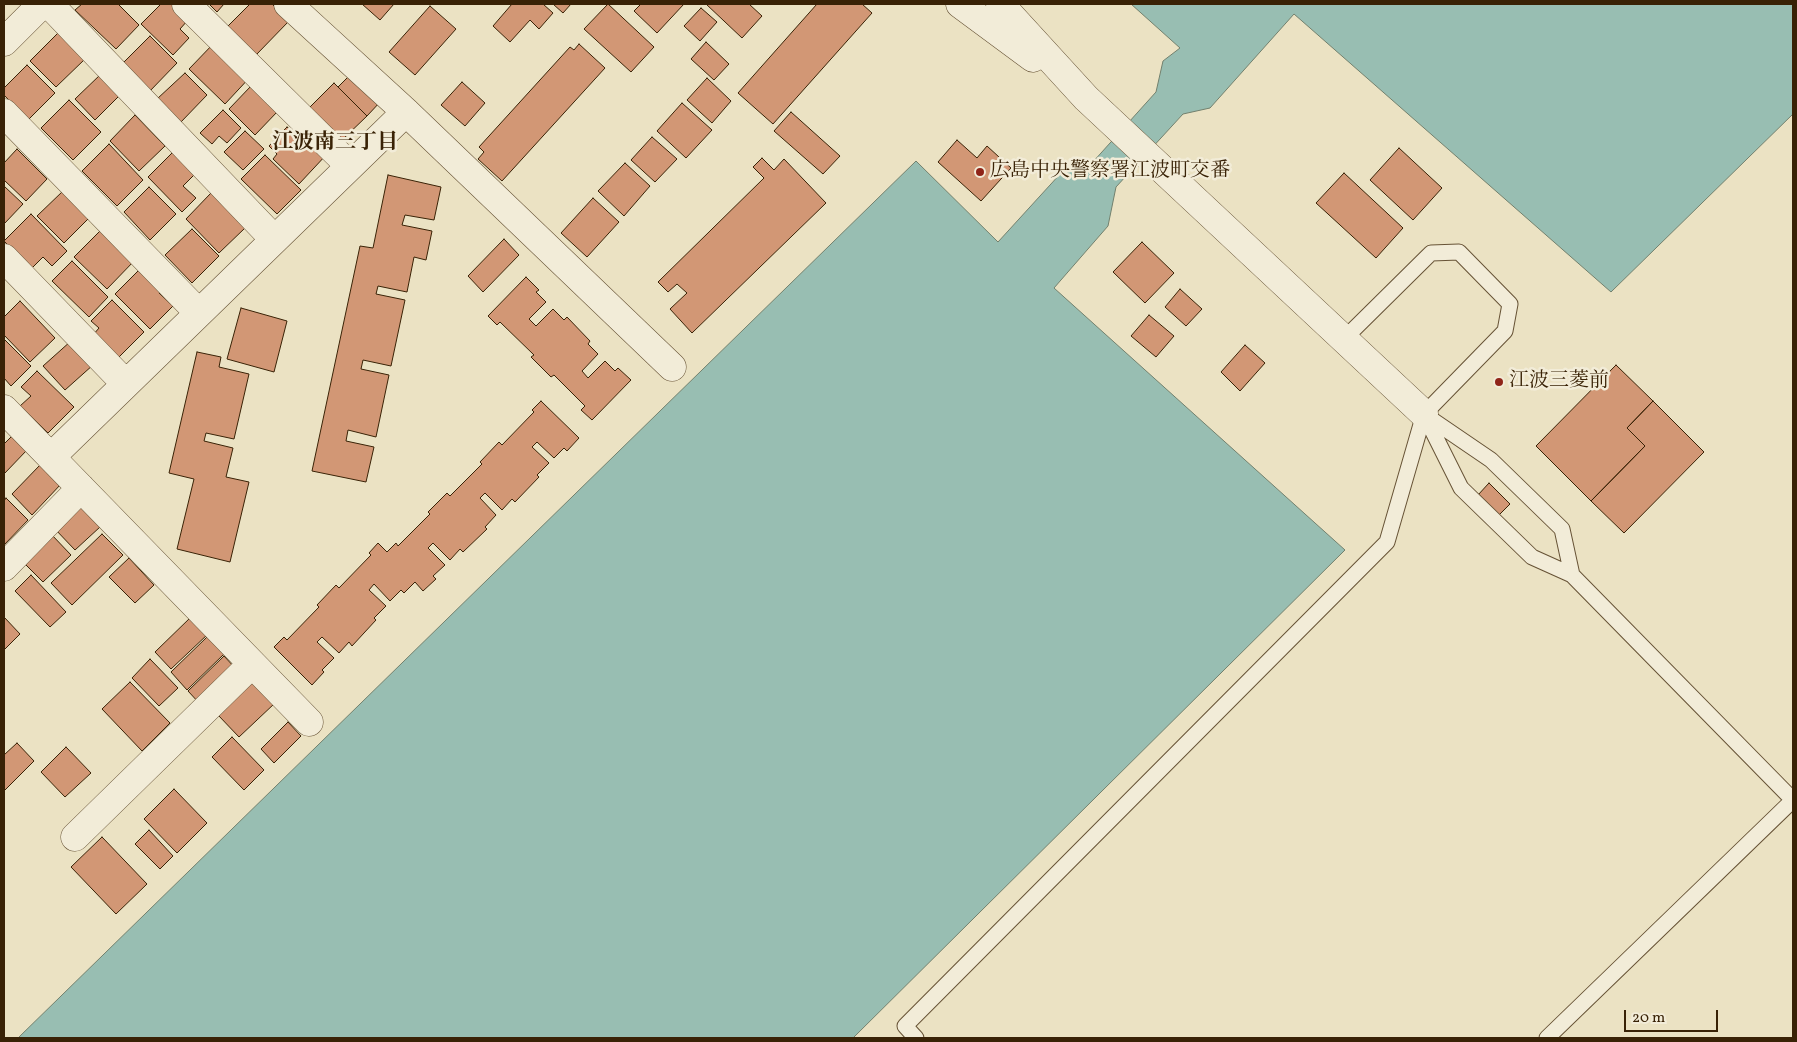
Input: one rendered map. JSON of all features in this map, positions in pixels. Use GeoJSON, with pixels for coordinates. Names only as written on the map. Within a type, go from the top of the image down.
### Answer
{"type":"FeatureCollection","features":[{"type":"Feature","properties":{"kind":"street"},"geometry":{"type":"LineString","coordinates":[[4,42],[42,4]]}},
{"type":"Feature","properties":{"kind":"street"},"geometry":{"type":"LineString","coordinates":[[49,4],[274,239]]}},
{"type":"Feature","properties":{"kind":"street"},"geometry":{"type":"LineString","coordinates":[[186,4],[350,166]]}},
{"type":"Feature","properties":{"kind":"street"},"geometry":{"type":"LineString","coordinates":[[288,4],[406,112],[672,367]]}},
{"type":"Feature","properties":{"kind":"street"},"geometry":{"type":"LineString","coordinates":[[960,4],[1086,98]]}},
{"type":"Feature","properties":{"kind":"street"},"geometry":{"type":"LineString","coordinates":[[1000,4],[1086,98],[1424,414]]}},
{"type":"Feature","properties":{"kind":"street"},"geometry":{"type":"LineString","coordinates":[[51,457],[406,112]]}},
{"type":"Feature","properties":{"kind":"street"},"geometry":{"type":"LineString","coordinates":[[4,113],[199,313]]}},
{"type":"Feature","properties":{"kind":"street"},"geometry":{"type":"LineString","coordinates":[[4,258],[126,384]]}},
{"type":"Feature","properties":{"kind":"street"},"geometry":{"type":"LineString","coordinates":[[4,409],[309,722]]}},
{"type":"Feature","properties":{"kind":"street"},"geometry":{"type":"LineString","coordinates":[[4,567],[81,488]]}},
{"type":"Feature","properties":{"kind":"street"},"geometry":{"type":"LineString","coordinates":[[76,837],[252,664]]}},
{"type":"Feature","properties":{"kind":"lane"},"geometry":{"type":"LineString","coordinates":[[916,1038],[905,1026],[1387,542],[1424,414],[1504,331],[1510,304],[1459,252],[1431,252],[1344,339]]}},
{"type":"Feature","properties":{"kind":"lane"},"geometry":{"type":"LineString","coordinates":[[1424,414],[1461,488],[1532,557],[1572,575],[1793,800],[1547,1038]]}},
{"type":"Feature","properties":{"kind":"lane"},"geometry":{"type":"LineString","coordinates":[[1424,414],[1491,460],[1562,529],[1572,575]]}},
{"type":"Feature","properties":{"kind":"water"},"geometry":{"type":"Polygon","coordinates":[[[1131,4],[1793,4],[1793,114],[1611,292],[1294,14],[1210,108],[1183,114],[1116,187],[1108,226],[1054,288],[1345,550],[853,1038],[18,1038],[916,161],[998,242],[1061,173],[1092,163],[1156,92],[1163,61],[1180,48],[1131,4]]]}},
{"type":"Feature","properties":{"kind":"building"},"geometry":{"type":"Polygon","coordinates":[[[82,4],[118,4],[139,25],[116,49],[75,10],[82,4]]]}},
{"type":"Feature","properties":{"kind":"building"},"geometry":{"type":"Polygon","coordinates":[[[161,4],[172,4],[188,20],[180,29],[189,38],[173,55],[141,24],[161,4]]]}},
{"type":"Feature","properties":{"kind":"building"},"geometry":{"type":"Polygon","coordinates":[[[209,4],[224,4],[217,12],[209,4]]]}},
{"type":"Feature","properties":{"kind":"building"},"geometry":{"type":"Polygon","coordinates":[[[250,4],[272,4],[289,21],[256,55],[227,27],[250,4]]]}},
{"type":"Feature","properties":{"kind":"building"},"geometry":{"type":"Polygon","coordinates":[[[362,4],[394,4],[380,20],[362,4]]]}},
{"type":"Feature","properties":{"kind":"building"},"geometry":{"type":"Polygon","coordinates":[[[512,4],[543,4],[553,13],[539,29],[530,20],[510,42],[493,26],[512,4]]]}},
{"type":"Feature","properties":{"kind":"building"},"geometry":{"type":"Polygon","coordinates":[[[553,4],[571,4],[563,13],[553,4]]]}},
{"type":"Feature","properties":{"kind":"building"},"geometry":{"type":"Polygon","coordinates":[[[608,4],[654,47],[631,72],[584,29],[608,4]]]}},
{"type":"Feature","properties":{"kind":"building"},"geometry":{"type":"Polygon","coordinates":[[[641,4],[684,4],[657,33],[634,11],[641,4]]]}},
{"type":"Feature","properties":{"kind":"building"},"geometry":{"type":"Polygon","coordinates":[[[706,4],[749,4],[762,16],[742,38],[706,4]]]}},
{"type":"Feature","properties":{"kind":"building"},"geometry":{"type":"Polygon","coordinates":[[[817,4],[862,4],[872,13],[773,124],[738,93],[817,4]]]}},
{"type":"Feature","properties":{"kind":"building"},"geometry":{"type":"Polygon","coordinates":[[[430,6],[456,29],[415,75],[389,52],[430,6]]]}},
{"type":"Feature","properties":{"kind":"building"},"geometry":{"type":"Polygon","coordinates":[[[701,8],[717,22],[700,41],[684,26],[701,8]]]}},
{"type":"Feature","properties":{"kind":"building"},"geometry":{"type":"Polygon","coordinates":[[[58,33],[85,59],[56,87],[30,61],[58,33]]]}},
{"type":"Feature","properties":{"kind":"building"},"geometry":{"type":"Polygon","coordinates":[[[150,36],[177,63],[148,93],[121,65],[150,36]]]}},
{"type":"Feature","properties":{"kind":"building"},"geometry":{"type":"Polygon","coordinates":[[[216,41],[252,75],[225,104],[189,69],[216,41]]]}},
{"type":"Feature","properties":{"kind":"building"},"geometry":{"type":"Polygon","coordinates":[[[706,42],[729,64],[714,80],[691,59],[706,42]]]}},
{"type":"Feature","properties":{"kind":"building"},"geometry":{"type":"Polygon","coordinates":[[[579,44],[605,68],[502,181],[478,159],[484,152],[479,147],[570,47],[574,50],[579,44]]]}},
{"type":"Feature","properties":{"kind":"building"},"geometry":{"type":"Polygon","coordinates":[[[27,65],[55,93],[28,120],[4,95],[4,88],[27,65]]]}},
{"type":"Feature","properties":{"kind":"building"},"geometry":{"type":"Polygon","coordinates":[[[353,72],[381,101],[367,116],[338,87],[353,72]]]}},
{"type":"Feature","properties":{"kind":"building"},"geometry":{"type":"Polygon","coordinates":[[[185,73],[207,95],[180,123],[157,99],[185,73]]]}},
{"type":"Feature","properties":{"kind":"building"},"geometry":{"type":"Polygon","coordinates":[[[101,74],[120,95],[95,120],[75,99],[101,74]]]}},
{"type":"Feature","properties":{"kind":"building"},"geometry":{"type":"Polygon","coordinates":[[[707,78],[731,101],[712,123],[687,100],[707,78]]]}},
{"type":"Feature","properties":{"kind":"building"},"geometry":{"type":"Polygon","coordinates":[[[462,82],[485,103],[465,126],[441,105],[462,82]]]}},
{"type":"Feature","properties":{"kind":"building"},"geometry":{"type":"Polygon","coordinates":[[[334,83],[367,116],[342,140],[310,107],[334,83]]]}},
{"type":"Feature","properties":{"kind":"building"},"geometry":{"type":"Polygon","coordinates":[[[252,85],[278,111],[255,135],[229,109],[252,85]]]}},
{"type":"Feature","properties":{"kind":"building"},"geometry":{"type":"Polygon","coordinates":[[[69,100],[101,132],[73,160],[41,128],[69,100]]]}},
{"type":"Feature","properties":{"kind":"building"},"geometry":{"type":"Polygon","coordinates":[[[682,103],[712,130],[686,158],[657,131],[682,103]]]}},
{"type":"Feature","properties":{"kind":"building"},"geometry":{"type":"Polygon","coordinates":[[[223,110],[241,128],[227,143],[219,136],[212,144],[200,133],[223,110]]]}},
{"type":"Feature","properties":{"kind":"building"},"geometry":{"type":"Polygon","coordinates":[[[791,112],[840,156],[823,174],[774,131],[791,112]]]}},
{"type":"Feature","properties":{"kind":"building"},"geometry":{"type":"Polygon","coordinates":[[[135,115],[165,146],[139,171],[110,141],[135,115]]]}},
{"type":"Feature","properties":{"kind":"building"},"geometry":{"type":"Polygon","coordinates":[[[287,127],[297,135],[301,130],[327,154],[299,184],[273,159],[277,154],[269,146],[287,127]]]}},
{"type":"Feature","properties":{"kind":"building"},"geometry":{"type":"Polygon","coordinates":[[[245,131],[264,149],[243,170],[224,152],[245,131]]]}},
{"type":"Feature","properties":{"kind":"building"},"geometry":{"type":"Polygon","coordinates":[[[652,137],[677,159],[655,182],[631,160],[652,137]]]}},
{"type":"Feature","properties":{"kind":"building"},"geometry":{"type":"Polygon","coordinates":[[[957,140],[977,158],[987,146],[1011,168],[981,201],[938,162],[957,140]]]}},
{"type":"Feature","properties":{"kind":"building"},"geometry":{"type":"Polygon","coordinates":[[[109,144],[143,180],[117,206],[82,171],[109,144]]]}},
{"type":"Feature","properties":{"kind":"building"},"geometry":{"type":"Polygon","coordinates":[[[1399,148],[1442,188],[1413,220],[1370,180],[1399,148]]]}},
{"type":"Feature","properties":{"kind":"building"},"geometry":{"type":"Polygon","coordinates":[[[17,149],[47,179],[26,201],[4,180],[4,163],[17,149]]]}},
{"type":"Feature","properties":{"kind":"building"},"geometry":{"type":"Polygon","coordinates":[[[173,152],[195,174],[183,186],[196,198],[182,212],[148,177],[173,152]]]}},
{"type":"Feature","properties":{"kind":"building"},"geometry":{"type":"Polygon","coordinates":[[[265,155],[301,190],[277,214],[241,179],[265,155]]]}},
{"type":"Feature","properties":{"kind":"building"},"geometry":{"type":"Polygon","coordinates":[[[762,158],[774,170],[784,159],[826,203],[692,333],[670,309],[687,293],[677,284],[668,292],[658,282],[764,178],[753,167],[762,158]]]}},
{"type":"Feature","properties":{"kind":"building"},"geometry":{"type":"Polygon","coordinates":[[[625,163],[650,186],[624,216],[598,191],[625,163]]]}},
{"type":"Feature","properties":{"kind":"building"},"geometry":{"type":"Polygon","coordinates":[[[1344,173],[1403,228],[1376,258],[1316,203],[1344,173]]]}},
{"type":"Feature","properties":{"kind":"building"},"geometry":{"type":"Polygon","coordinates":[[[388,175],[441,187],[434,220],[405,215],[402,225],[432,231],[426,260],[414,257],[407,292],[378,286],[376,294],[405,300],[391,366],[363,360],[361,369],[389,375],[376,437],[348,430],[346,441],[374,447],[366,482],[312,471],[360,246],[373,248],[388,175]]]}},
{"type":"Feature","properties":{"kind":"building"},"geometry":{"type":"Polygon","coordinates":[[[4,186],[23,204],[4,224],[4,186]]]}},
{"type":"Feature","properties":{"kind":"building"},"geometry":{"type":"Polygon","coordinates":[[[149,187],[176,214],[150,240],[124,212],[149,187]]]}},
{"type":"Feature","properties":{"kind":"building"},"geometry":{"type":"Polygon","coordinates":[[[63,191],[90,217],[64,243],[37,216],[63,191]]]}},
{"type":"Feature","properties":{"kind":"building"},"geometry":{"type":"Polygon","coordinates":[[[211,193],[245,228],[219,253],[186,219],[211,193]]]}},
{"type":"Feature","properties":{"kind":"building"},"geometry":{"type":"Polygon","coordinates":[[[593,198],[619,222],[587,257],[561,233],[593,198]]]}},
{"type":"Feature","properties":{"kind":"building"},"geometry":{"type":"Polygon","coordinates":[[[31,214],[67,251],[52,266],[43,257],[31,269],[4,241],[31,214]]]}},
{"type":"Feature","properties":{"kind":"building"},"geometry":{"type":"Polygon","coordinates":[[[103,228],[135,260],[107,289],[74,257],[103,228]]]}},
{"type":"Feature","properties":{"kind":"building"},"geometry":{"type":"Polygon","coordinates":[[[192,229],[219,256],[192,283],[165,255],[192,229]]]}},
{"type":"Feature","properties":{"kind":"building"},"geometry":{"type":"Polygon","coordinates":[[[504,239],[519,255],[483,292],[468,276],[504,239]]]}},
{"type":"Feature","properties":{"kind":"building"},"geometry":{"type":"Polygon","coordinates":[[[1142,242],[1174,273],[1145,303],[1113,272],[1142,242]]]}},
{"type":"Feature","properties":{"kind":"building"},"geometry":{"type":"Polygon","coordinates":[[[72,261],[108,297],[89,317],[52,281],[72,261]]]}},
{"type":"Feature","properties":{"kind":"building"},"geometry":{"type":"Polygon","coordinates":[[[142,267],[163,288],[159,293],[173,306],[150,329],[115,294],[142,267]]]}},
{"type":"Feature","properties":{"kind":"building"},"geometry":{"type":"Polygon","coordinates":[[[526,277],[539,290],[536,292],[546,302],[529,319],[536,326],[553,309],[564,320],[567,317],[590,341],[588,344],[598,354],[582,371],[588,378],[605,361],[615,371],[618,368],[631,380],[592,420],[581,410],[585,406],[554,375],[551,377],[531,357],[534,355],[500,322],[497,325],[488,316],[526,277]]]}},
{"type":"Feature","properties":{"kind":"building"},"geometry":{"type":"Polygon","coordinates":[[[1180,289],[1202,309],[1186,326],[1165,307],[1180,289]]]}},
{"type":"Feature","properties":{"kind":"building"},"geometry":{"type":"Polygon","coordinates":[[[112,300],[144,332],[117,359],[93,335],[99,328],[91,321],[112,300]]]}},
{"type":"Feature","properties":{"kind":"building"},"geometry":{"type":"Polygon","coordinates":[[[20,301],[55,338],[30,362],[4,335],[4,317],[20,301]]]}},
{"type":"Feature","properties":{"kind":"building"},"geometry":{"type":"Polygon","coordinates":[[[241,308],[287,321],[274,372],[227,359],[241,308]]]}},
{"type":"Feature","properties":{"kind":"building"},"geometry":{"type":"Polygon","coordinates":[[[1149,315],[1174,336],[1156,357],[1131,336],[1149,315]]]}},
{"type":"Feature","properties":{"kind":"building"},"geometry":{"type":"Polygon","coordinates":[[[4,339],[31,366],[11,386],[4,378],[4,339]]]}},
{"type":"Feature","properties":{"kind":"building"},"geometry":{"type":"Polygon","coordinates":[[[71,341],[93,365],[65,390],[43,366],[71,341]]]}},
{"type":"Feature","properties":{"kind":"building"},"geometry":{"type":"Polygon","coordinates":[[[1245,345],[1265,363],[1240,391],[1221,372],[1245,345]]]}},
{"type":"Feature","properties":{"kind":"building"},"geometry":{"type":"Polygon","coordinates":[[[197,352],[221,357],[219,367],[249,374],[234,439],[206,433],[204,441],[233,448],[226,477],[249,482],[230,562],[177,549],[194,479],[169,473],[197,352]]]}},
{"type":"Feature","properties":{"kind":"building"},"geometry":{"type":"Polygon","coordinates":[[[1616,365],[1653,401],[1627,428],[1645,446],[1591,501],[1536,446],[1616,365]]]}},
{"type":"Feature","properties":{"kind":"building"},"geometry":{"type":"Polygon","coordinates":[[[37,371],[74,407],[48,433],[20,406],[31,396],[21,387],[37,371]]]}},
{"type":"Feature","properties":{"kind":"building"},"geometry":{"type":"Polygon","coordinates":[[[541,401],[579,438],[567,451],[564,448],[554,458],[537,442],[532,447],[549,463],[537,475],[539,477],[515,502],[512,499],[502,510],[485,493],[480,498],[496,515],[485,527],[487,529],[463,552],[460,549],[450,560],[433,543],[428,548],[445,565],[433,576],[436,579],[423,591],[415,582],[404,593],[401,590],[390,601],[374,584],[369,590],[386,606],[352,646],[349,642],[339,653],[322,637],[317,642],[334,658],[322,670],[324,672],[312,685],[274,647],[284,637],[287,640],[319,607],[317,605],[336,585],[339,588],[371,555],[369,553],[378,543],[387,552],[396,543],[398,546],[430,514],[428,512],[447,493],[450,496],[482,464],[480,462],[499,442],[502,445],[534,412],[532,410],[541,401]]]}},
{"type":"Feature","properties":{"kind":"building"},"geometry":{"type":"Polygon","coordinates":[[[1653,401],[1704,452],[1624,533],[1591,501],[1645,446],[1627,428],[1653,401]]]}},
{"type":"Feature","properties":{"kind":"building"},"geometry":{"type":"Polygon","coordinates":[[[12,436],[27,450],[4,474],[4,444],[12,436]]]}},
{"type":"Feature","properties":{"kind":"building"},"geometry":{"type":"Polygon","coordinates":[[[41,464],[61,484],[32,515],[12,494],[41,464]]]}},
{"type":"Feature","properties":{"kind":"building"},"geometry":{"type":"Polygon","coordinates":[[[1489,483],[1510,504],[1498,516],[1478,495],[1489,483]]]}},
{"type":"Feature","properties":{"kind":"building"},"geometry":{"type":"Polygon","coordinates":[[[6,498],[28,520],[4,545],[4,501],[6,498]]]}},
{"type":"Feature","properties":{"kind":"building"},"geometry":{"type":"Polygon","coordinates":[[[78,504],[100,527],[75,550],[54,528],[78,504]]]}},
{"type":"Feature","properties":{"kind":"building"},"geometry":{"type":"Polygon","coordinates":[[[51,534],[71,555],[43,582],[23,562],[51,534]]]}},
{"type":"Feature","properties":{"kind":"building"},"geometry":{"type":"Polygon","coordinates":[[[102,534],[123,555],[72,605],[51,583],[102,534]]]}},
{"type":"Feature","properties":{"kind":"building"},"geometry":{"type":"Polygon","coordinates":[[[129,558],[154,585],[135,603],[109,577],[129,558]]]}},
{"type":"Feature","properties":{"kind":"building"},"geometry":{"type":"Polygon","coordinates":[[[31,575],[66,612],[50,627],[15,591],[31,575]]]}},
{"type":"Feature","properties":{"kind":"building"},"geometry":{"type":"Polygon","coordinates":[[[4,617],[20,634],[4,650],[4,617]]]}},
{"type":"Feature","properties":{"kind":"building"},"geometry":{"type":"Polygon","coordinates":[[[191,617],[208,634],[171,669],[155,652],[191,617]]]}},
{"type":"Feature","properties":{"kind":"building"},"geometry":{"type":"Polygon","coordinates":[[[207,637],[224,654],[187,690],[171,672],[207,637]]]}},
{"type":"Feature","properties":{"kind":"building"},"geometry":{"type":"Polygon","coordinates":[[[224,656],[236,669],[200,704],[188,691],[224,656]]]}},
{"type":"Feature","properties":{"kind":"building"},"geometry":{"type":"Polygon","coordinates":[[[150,659],[178,688],[159,706],[132,678],[150,659]]]}},
{"type":"Feature","properties":{"kind":"building"},"geometry":{"type":"Polygon","coordinates":[[[253,681],[275,703],[239,737],[218,715],[253,681]]]}},
{"type":"Feature","properties":{"kind":"building"},"geometry":{"type":"Polygon","coordinates":[[[130,682],[170,723],[142,751],[102,709],[130,682]]]}},
{"type":"Feature","properties":{"kind":"building"},"geometry":{"type":"Polygon","coordinates":[[[288,722],[301,736],[274,763],[261,749],[288,722]]]}},
{"type":"Feature","properties":{"kind":"building"},"geometry":{"type":"Polygon","coordinates":[[[232,737],[264,770],[244,790],[212,757],[232,737]]]}},
{"type":"Feature","properties":{"kind":"building"},"geometry":{"type":"Polygon","coordinates":[[[17,743],[34,761],[4,791],[4,755],[17,743]]]}},
{"type":"Feature","properties":{"kind":"building"},"geometry":{"type":"Polygon","coordinates":[[[66,747],[91,773],[65,797],[41,772],[66,747]]]}},
{"type":"Feature","properties":{"kind":"building"},"geometry":{"type":"Polygon","coordinates":[[[174,789],[207,823],[177,853],[144,819],[174,789]]]}},
{"type":"Feature","properties":{"kind":"building"},"geometry":{"type":"Polygon","coordinates":[[[149,830],[173,856],[160,869],[135,844],[149,830]]]}},
{"type":"Feature","properties":{"kind":"building"},"geometry":{"type":"Polygon","coordinates":[[[102,837],[147,884],[116,914],[71,867],[102,837]]]}},
{"type":"Feature","properties":{"kind":"place","name":"広島中央警察署江波町交番"},"geometry":{"type":"Point","coordinates":[980,172]}},
{"type":"Feature","properties":{"kind":"place","name":"江波三菱前"},"geometry":{"type":"Point","coordinates":[1499,382]}},
{"type":"Feature","properties":{"kind":"district","name":"江波南三丁目"},"geometry":{"type":"Point","coordinates":[335,144]}}]}
